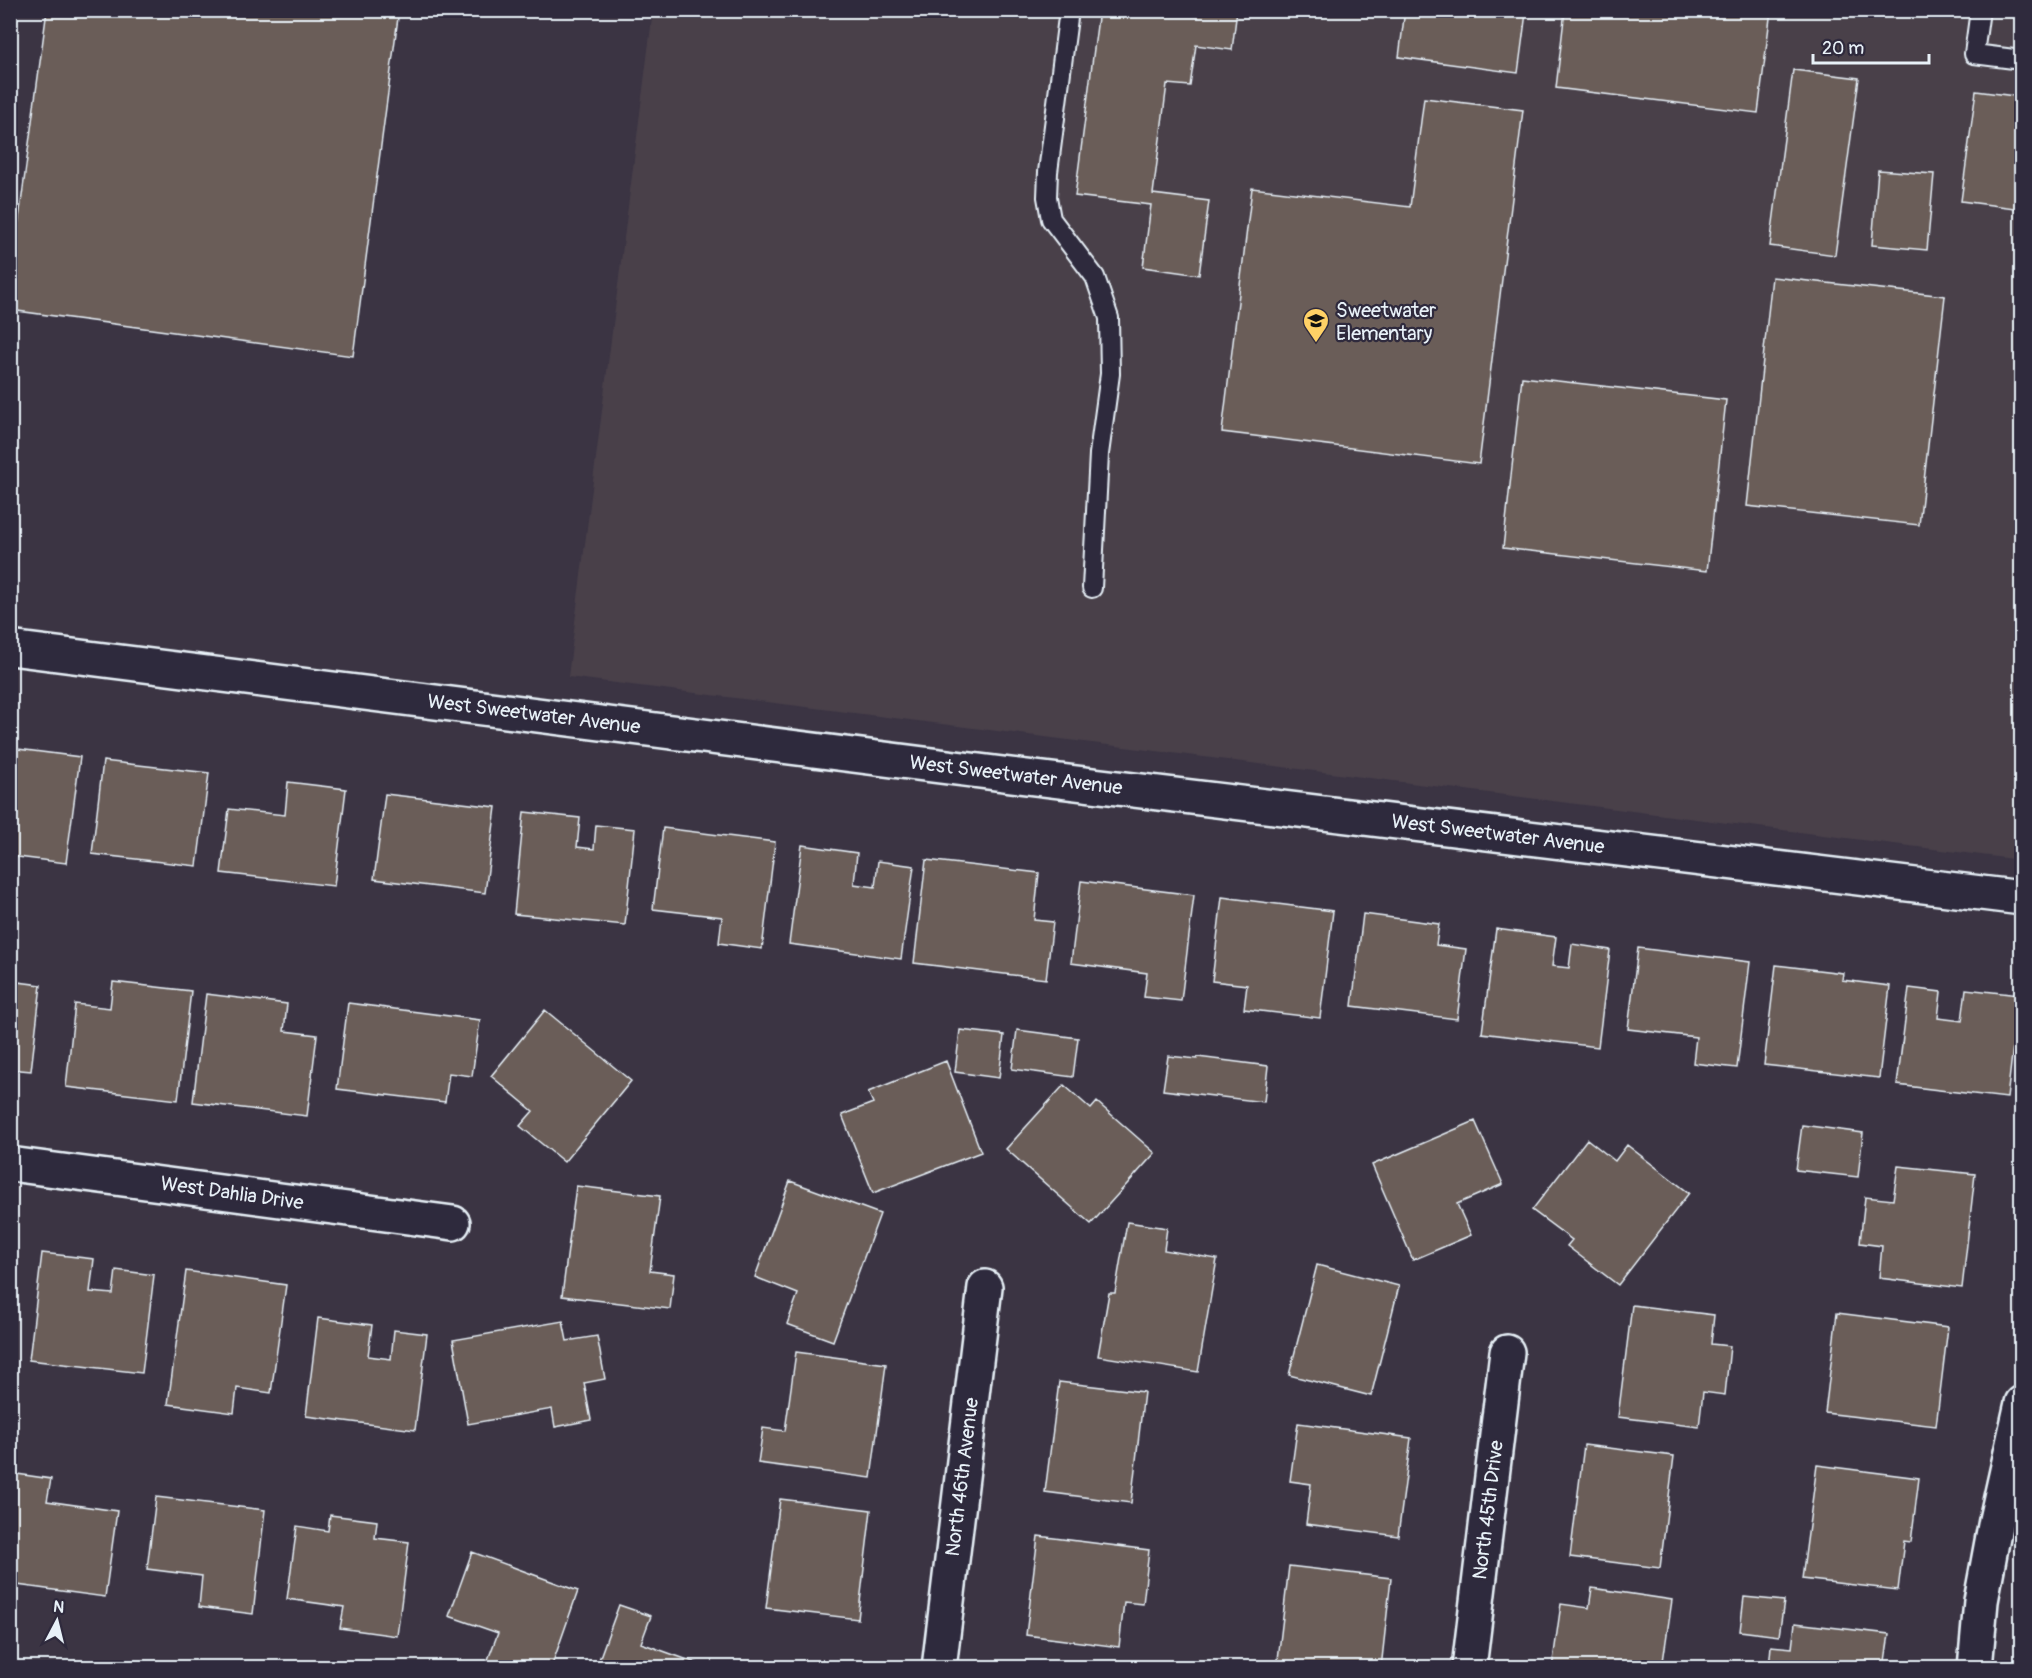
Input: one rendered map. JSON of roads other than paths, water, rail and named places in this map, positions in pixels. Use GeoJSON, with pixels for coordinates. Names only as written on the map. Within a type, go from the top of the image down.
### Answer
{"type":"FeatureCollection","features":[{"type":"Feature","properties":{"kind":"street","name":"West Sweetwater Avenue"},"geometry":{"type":"LineString","coordinates":[[10,648],[1011,775],[2022,898]]}},
{"type":"Feature","properties":{"kind":"street","name":"West Dahlia Drive"},"geometry":{"type":"LineString","coordinates":[[10,1164],[453,1223]]}},
{"type":"Feature","properties":{"kind":"street","name":"North 46th Avenue"},"geometry":{"type":"LineString","coordinates":[[939,1668],[985,1287]]}},
{"type":"Feature","properties":{"kind":"street","name":"North 45th Drive"},"geometry":{"type":"LineString","coordinates":[[1469,1668],[1507,1352]]}},
{"type":"Feature","properties":{"kind":"street"},"geometry":{"type":"LineString","coordinates":[[1975,1668],[1981,1600],[2022,1403]]}},
{"type":"Feature","properties":{"kind":"lane"},"geometry":{"type":"LineString","coordinates":[[1069,10],[1048,172],[1047,197],[1051,219],[1095,278],[1109,318],[1110,374],[1099,454],[1092,588]]}},
{"type":"Feature","properties":{"kind":"lane"},"geometry":{"type":"LineString","coordinates":[[1980,10],[1974,54],[2022,60]]}},
{"type":"Feature","properties":{"kind":"place","name":"Sweetwater Elementary"},"geometry":{"type":"Point","coordinates":[1316,344]}}]}
